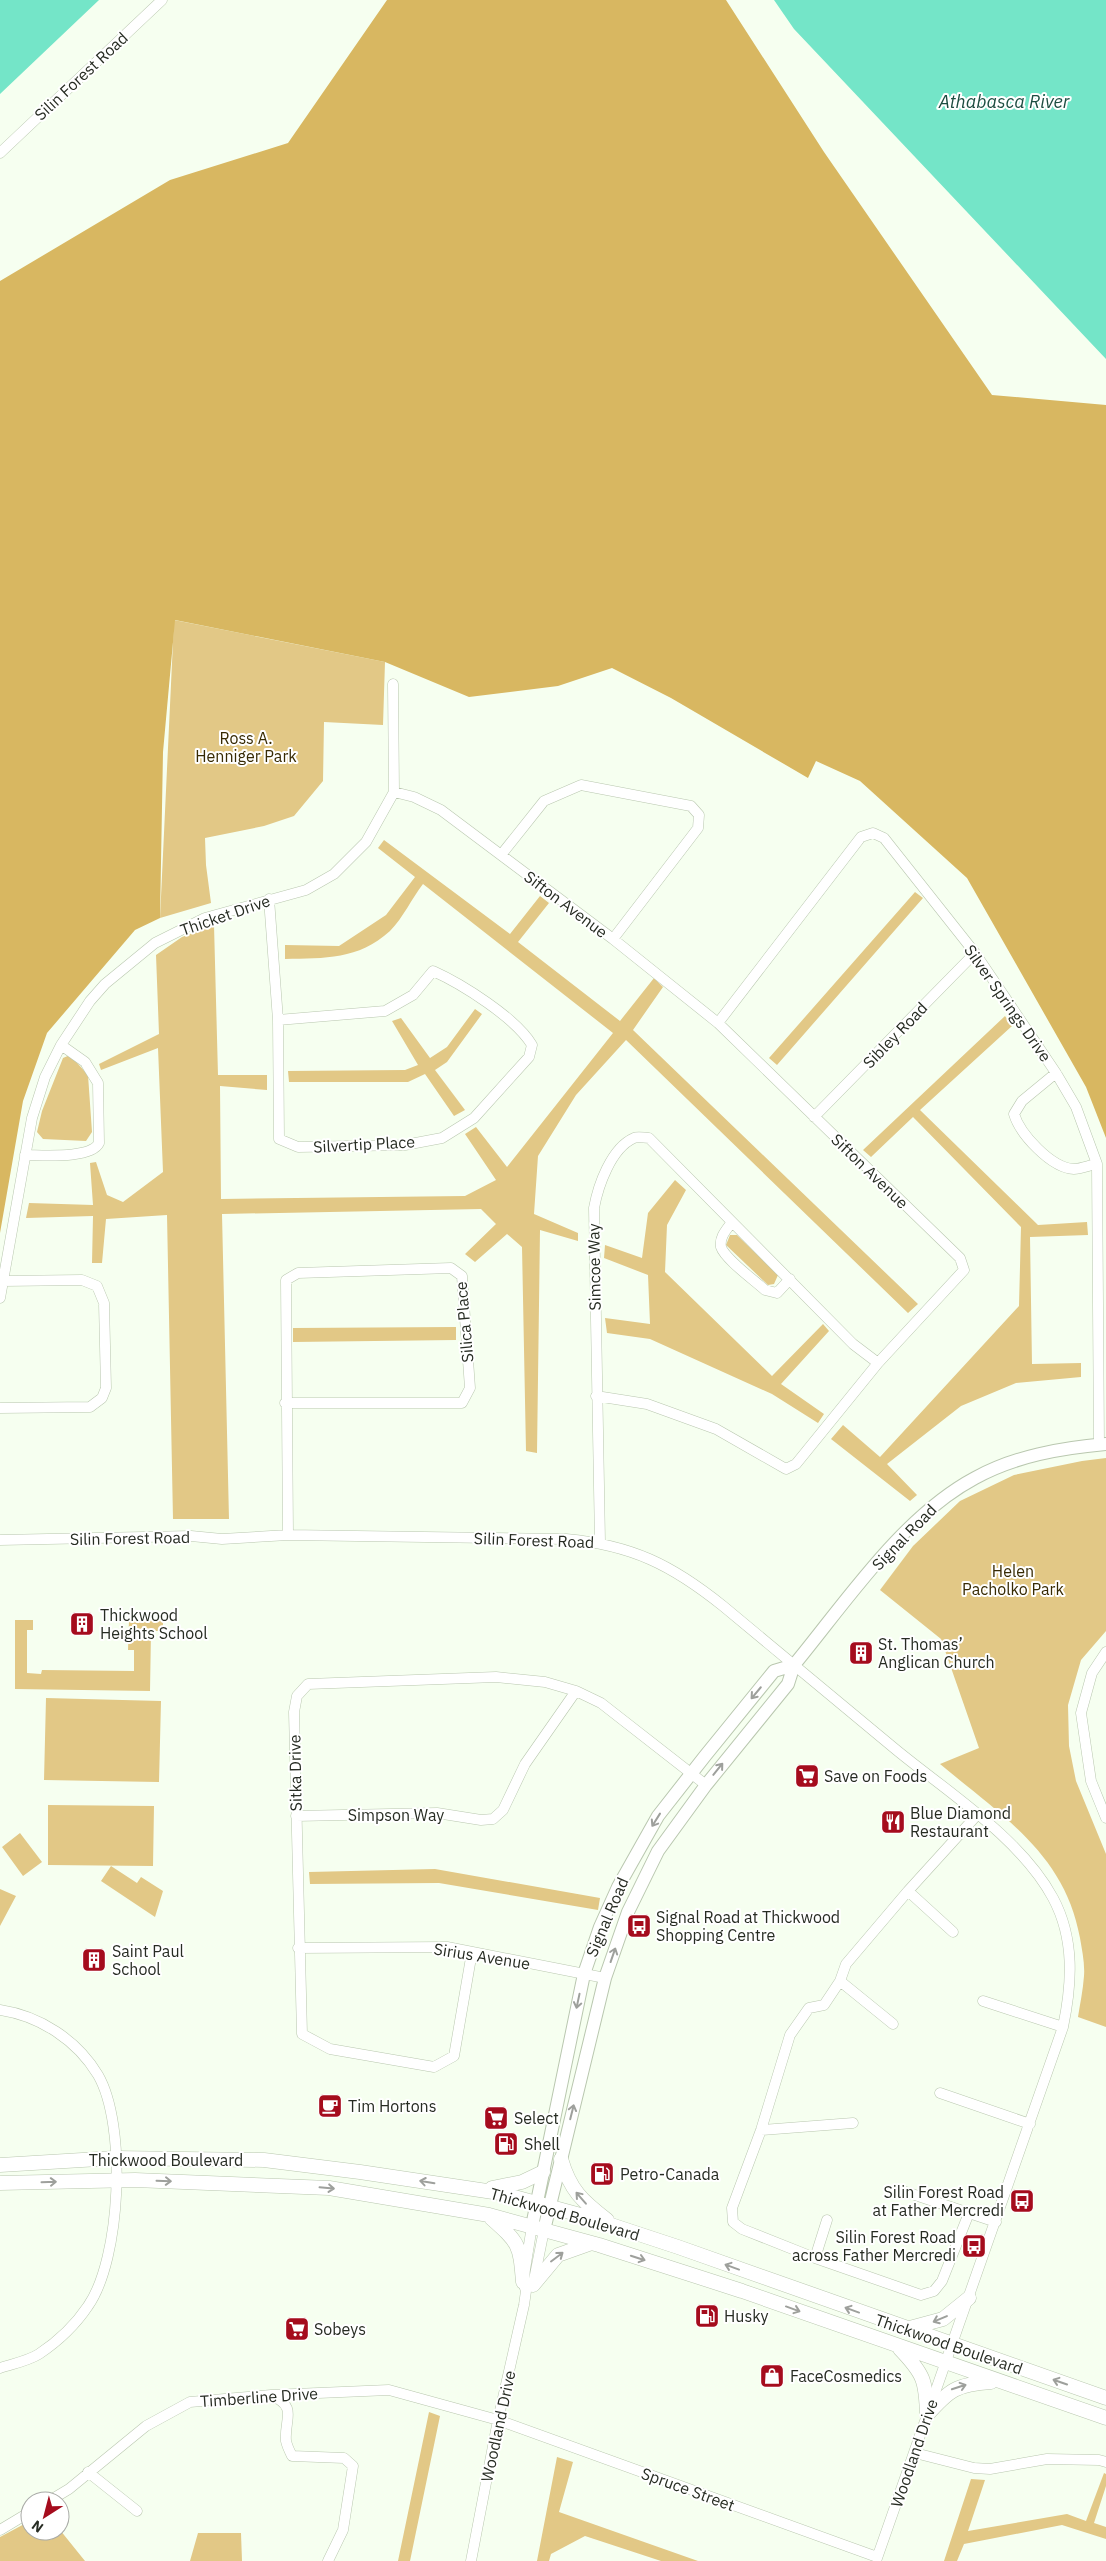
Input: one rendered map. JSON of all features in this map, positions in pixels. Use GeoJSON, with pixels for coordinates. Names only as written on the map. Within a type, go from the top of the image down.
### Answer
{"type":"FeatureCollection","features":[{"type":"Feature","properties":{"kind":"main road","name":"Thickwood Boulevard"},"geometry":{"type":"LineString","coordinates":[[0,2165],[115,2158],[264,2160],[360,2172],[475,2190],[543,2204],[615,2226],[1106,2398]]}},
{"type":"Feature","properties":{"kind":"main road"},"geometry":{"type":"LineString","coordinates":[[561,2159],[567,2181],[584,2202],[615,2226]]}},
{"type":"Feature","properties":{"kind":"main road"},"geometry":{"type":"LineString","coordinates":[[475,2190],[504,2187],[543,2172]]}},
{"type":"Feature","properties":{"kind":"main road","name":"Thickwood Boulevard"},"geometry":{"type":"LineString","coordinates":[[0,2184],[116,2181],[329,2188],[488,2215],[592,2244],[742,2291],[1106,2418]]}},
{"type":"Feature","properties":{"kind":"main road"},"geometry":{"type":"LineString","coordinates":[[488,2215],[516,2241],[520,2250],[527,2286]]}},
{"type":"Feature","properties":{"kind":"main road"},"geometry":{"type":"LineString","coordinates":[[527,2286],[558,2254],[572,2248],[592,2244]]}},
{"type":"Feature","properties":{"kind":"main road"},"geometry":{"type":"LineString","coordinates":[[742,2291],[749,2285],[772,2286],[778,2283]]}},
{"type":"Feature","properties":{"kind":"main road"},"geometry":{"type":"LineString","coordinates":[[906,2329],[943,2319],[969,2298]]}},
{"type":"Feature","properties":{"kind":"main road"},"geometry":{"type":"LineString","coordinates":[[898,2347],[914,2364],[924,2381],[927,2415]]}},
{"type":"Feature","properties":{"kind":"main road"},"geometry":{"type":"LineString","coordinates":[[927,2415],[944,2396],[955,2388],[974,2383],[1002,2382]]}},
{"type":"Feature","properties":{"kind":"street","name":"Silin Forest Road"},"geometry":{"type":"LineString","coordinates":[[0,153],[162,0]]}},
{"type":"Feature","properties":{"kind":"street","name":"Thicket Drive"},"geometry":{"type":"LineString","coordinates":[[0,1298],[32,1118],[40,1090],[61,1045],[90,1001],[105,984],[155,943],[205,918],[306,890],[334,874],[366,842],[394,792],[393,684]]}},
{"type":"Feature","properties":{"kind":"street"},"geometry":{"type":"LineString","coordinates":[[501,855],[544,801],[581,785],[691,806],[699,815],[698,828],[613,939]]}},
{"type":"Feature","properties":{"kind":"street","name":"Sifton Avenue"},"geometry":{"type":"LineString","coordinates":[[394,792],[414,797],[441,810],[613,939],[718,1023],[960,1258],[964,1270],[878,1362],[796,1464],[786,1469],[716,1429],[647,1404],[596,1396]]}},
{"type":"Feature","properties":{"kind":"street","name":"Silver Springs Drive"},"geometry":{"type":"LineString","coordinates":[[718,1023],[861,837],[873,833],[884,838],[975,953],[1056,1073],[1076,1107],[1097,1164],[1101,1295],[1102,1444]]}},
{"type":"Feature","properties":{"kind":"street","name":"Silvertip Place"},"geometry":{"type":"LineString","coordinates":[[269,899],[278,1020],[279,1139],[298,1147],[405,1145],[442,1138],[474,1118],[529,1057],[532,1045],[525,1033],[459,982],[433,971],[413,995],[385,1010],[278,1020]]}},
{"type":"Feature","properties":{"kind":"street","name":"Sibley Road"},"geometry":{"type":"LineString","coordinates":[[814,1117],[975,953]]}},
{"type":"Feature","properties":{"kind":"street"},"geometry":{"type":"LineString","coordinates":[[25,1156],[86,1153],[96,1148],[99,1143],[98,1084],[85,1062],[61,1045]]}},
{"type":"Feature","properties":{"kind":"street"},"geometry":{"type":"LineString","coordinates":[[1056,1073],[1022,1101],[1014,1114],[1018,1126],[1054,1163],[1074,1169],[1097,1164]]}},
{"type":"Feature","properties":{"kind":"street","name":"Simcoe Way"},"geometry":{"type":"LineString","coordinates":[[600,1542],[594,1208],[599,1183],[622,1146],[635,1137],[649,1138],[853,1344],[878,1362]]}},
{"type":"Feature","properties":{"kind":"street"},"geometry":{"type":"LineString","coordinates":[[732,1222],[722,1236],[721,1246],[725,1254],[765,1290],[776,1293],[790,1279]]}},
{"type":"Feature","properties":{"kind":"street","name":"Silica Place"},"geometry":{"type":"LineString","coordinates":[[285,1404],[462,1403],[470,1388],[462,1276],[451,1268],[298,1273],[286,1280],[285,1404],[288,1535]]}},
{"type":"Feature","properties":{"kind":"street"},"geometry":{"type":"LineString","coordinates":[[0,1408],[90,1407],[102,1398],[106,1388],[104,1303],[97,1286],[82,1280],[3,1281]]}},
{"type":"Feature","properties":{"kind":"street","name":"Signal Road"},"geometry":{"type":"LineString","coordinates":[[538,2228],[543,2204],[561,2159],[605,1978],[628,1912],[658,1851],[706,1785],[788,1684],[794,1665],[908,1528],[932,1506],[956,1489],[981,1475],[1016,1460],[1039,1454],[1102,1444]]}},
{"type":"Feature","properties":{"kind":"street","name":"Silin Forest Road"},"geometry":{"type":"LineString","coordinates":[[0,1540],[191,1536],[222,1540],[288,1535],[566,1538],[600,1542],[650,1558],[685,1577],[977,1815],[1030,1864],[1054,1900],[1067,1938],[1070,1957],[1070,1989],[1063,2027],[952,2345]]}},
{"type":"Feature","properties":{"kind":"street"},"geometry":{"type":"LineString","coordinates":[[1106,1652],[1092,1673],[1081,1713],[1090,1781],[1106,1818]]}},
{"type":"Feature","properties":{"kind":"street","name":"Signal Road"},"geometry":{"type":"LineString","coordinates":[[543,2204],[543,2172],[584,1974],[600,1927],[638,1850],[658,1816],[774,1671],[794,1665]]}},
{"type":"Feature","properties":{"kind":"street","name":"Sitka Drive"},"geometry":{"type":"LineString","coordinates":[[472,1952],[454,2056],[434,2066],[330,2049],[302,2034],[298,1948],[294,1712],[297,1696],[308,1684],[514,1677],[545,1682],[576,1691],[615,1712],[706,1785]]}},
{"type":"Feature","properties":{"kind":"street","name":"Simpson Way"},"geometry":{"type":"LineString","coordinates":[[296,1816],[437,1813],[481,1820],[493,1819],[503,1810],[524,1764],[576,1691]]}},
{"type":"Feature","properties":{"kind":"street"},"geometry":{"type":"LineString","coordinates":[[969,2213],[942,2281],[934,2291],[921,2295],[815,2258],[742,2229],[733,2222],[732,2208],[761,2130],[790,2035],[809,2008],[824,2005],[840,1980],[846,1964],[908,1891],[977,1815]]}},
{"type":"Feature","properties":{"kind":"street"},"geometry":{"type":"LineString","coordinates":[[908,1891],[954,1932]]}},
{"type":"Feature","properties":{"kind":"street","name":"Sirius Avenue"},"geometry":{"type":"LineString","coordinates":[[298,1948],[447,1947],[605,1978]]}},
{"type":"Feature","properties":{"kind":"street"},"geometry":{"type":"LineString","coordinates":[[840,1980],[893,2024]]}},
{"type":"Feature","properties":{"kind":"street"},"geometry":{"type":"LineString","coordinates":[[983,2001],[1063,2027]]}},
{"type":"Feature","properties":{"kind":"street"},"geometry":{"type":"LineString","coordinates":[[0,2010],[21,2014],[48,2026],[64,2037],[97,2074],[108,2103],[116,2181],[114,2229],[105,2269],[89,2306],[64,2334],[38,2354],[0,2368]]}},
{"type":"Feature","properties":{"kind":"street"},"geometry":{"type":"LineString","coordinates":[[940,2093],[1030,2124]]}},
{"type":"Feature","properties":{"kind":"street"},"geometry":{"type":"LineString","coordinates":[[761,2130],[853,2123]]}},
{"type":"Feature","properties":{"kind":"street"},"geometry":{"type":"LineString","coordinates":[[906,2192],[996,2222]]}},
{"type":"Feature","properties":{"kind":"street"},"geometry":{"type":"LineString","coordinates":[[815,2258],[827,2220]]}},
{"type":"Feature","properties":{"kind":"street","name":"Woodland Drive"},"geometry":{"type":"LineString","coordinates":[[471,2561],[538,2228]]}},
{"type":"Feature","properties":{"kind":"street","name":"Woodland Drive"},"geometry":{"type":"LineString","coordinates":[[877,2559],[952,2345]]}},
{"type":"Feature","properties":{"kind":"street","name":"Timberline Drive"},"geometry":{"type":"LineString","coordinates":[[66,2491],[146,2426],[190,2402],[271,2395],[389,2390],[498,2420]]}},
{"type":"Feature","properties":{"kind":"street"},"geometry":{"type":"LineString","coordinates":[[271,2395],[284,2401],[289,2411],[286,2442],[292,2456],[344,2458],[353,2466],[344,2530],[328,2561]]}},
{"type":"Feature","properties":{"kind":"street","name":"Spruce Street"},"geometry":{"type":"LineString","coordinates":[[498,2420],[877,2559]]}},
{"type":"Feature","properties":{"kind":"street"},"geometry":{"type":"LineString","coordinates":[[915,2454],[974,2468],[990,2469],[1047,2459],[1099,2460],[1106,2462]]}},
{"type":"Feature","properties":{"kind":"street"},"geometry":{"type":"LineString","coordinates":[[88,2472],[137,2512]]}},
{"type":"Feature","properties":{"kind":"street"},"geometry":{"type":"LineString","coordinates":[[0,2530],[20,2518]]}},
{"type":"Feature","properties":{"kind":"green space","name":"Ross A. Henniger Park"},"geometry":{"type":"Polygon","coordinates":[[[174,620],[385,662],[383,725],[324,722],[323,781],[294,816],[264,826],[205,838],[211,903],[160,918],[174,620]]]}},
{"type":"Feature","properties":{"kind":"green space"},"geometry":{"type":"Polygon","coordinates":[[[384,840],[510,934],[540,896],[549,903],[518,942],[620,1021],[654,978],[663,987],[633,1030],[918,1304],[908,1313],[626,1040],[576,1095],[538,1156],[534,1214],[578,1233],[578,1241],[540,1230],[537,1453],[526,1451],[522,1247],[507,1234],[475,1262],[465,1254],[496,1224],[481,1209],[222,1214],[229,1519],[173,1519],[167,1215],[106,1219],[102,1263],[92,1263],[93,1216],[26,1218],[29,1203],[93,1205],[90,1163],[96,1162],[107,1195],[123,1202],[163,1172],[158,1048],[101,1070],[99,1064],[159,1034],[156,955],[182,937],[214,925],[218,1075],[267,1075],[267,1090],[220,1086],[221,1199],[465,1196],[496,1180],[465,1134],[476,1127],[507,1167],[613,1033],[423,884],[395,926],[366,947],[340,956],[285,959],[285,945],[339,946],[386,915],[415,877],[378,848],[384,840]]]}},
{"type":"Feature","properties":{"kind":"green space"},"geometry":{"type":"Polygon","coordinates":[[[915,892],[923,898],[777,1065],[769,1058],[915,892]]]}},
{"type":"Feature","properties":{"kind":"green space"},"geometry":{"type":"Polygon","coordinates":[[[475,1009],[482,1014],[447,1062],[435,1070],[465,1110],[454,1116],[425,1074],[408,1082],[289,1082],[288,1071],[405,1070],[418,1065],[392,1021],[401,1018],[430,1058],[447,1047],[475,1009]]]}},
{"type":"Feature","properties":{"kind":"green space"},"geometry":{"type":"Polygon","coordinates":[[[1005,1016],[1012,1026],[920,1110],[1038,1225],[1087,1222],[1088,1235],[1030,1237],[1032,1364],[1081,1363],[1081,1377],[1016,1383],[961,1406],[887,1464],[917,1495],[910,1501],[831,1439],[843,1425],[880,1457],[1019,1306],[1021,1227],[913,1117],[871,1157],[863,1150],[1005,1016]]]}},
{"type":"Feature","properties":{"kind":"green space"},"geometry":{"type":"Polygon","coordinates":[[[70,1055],[88,1075],[92,1132],[86,1141],[43,1139],[37,1132],[42,1111],[63,1058],[70,1055]]]}},
{"type":"Feature","properties":{"kind":"green space"},"geometry":{"type":"Polygon","coordinates":[[[675,1180],[686,1190],[667,1225],[665,1272],[772,1376],[823,1324],[829,1331],[781,1384],[824,1414],[818,1423],[772,1394],[650,1339],[607,1333],[605,1318],[650,1324],[648,1275],[604,1258],[605,1245],[642,1258],[648,1213],[675,1180]]]}},
{"type":"Feature","properties":{"kind":"green space"},"geometry":{"type":"Polygon","coordinates":[[[730,1235],[737,1235],[778,1275],[774,1284],[768,1285],[726,1245],[730,1235]]]}},
{"type":"Feature","properties":{"kind":"green space"},"geometry":{"type":"Polygon","coordinates":[[[456,1327],[456,1340],[293,1342],[293,1328],[456,1327]]]}},
{"type":"Feature","properties":{"kind":"green space","name":"Helen Pacholko Park"},"geometry":{"type":"Polygon","coordinates":[[[1106,1458],[1106,1631],[1081,1660],[1068,1705],[1069,1746],[1076,1781],[1106,1854],[1106,2027],[1078,2017],[1084,1976],[1083,1957],[1072,1909],[1061,1883],[1028,1839],[986,1801],[940,1764],[979,1748],[941,1639],[880,1590],[913,1546],[960,1501],[1014,1475],[1106,1458]]]}},
{"type":"Feature","properties":{"kind":"green space"},"geometry":{"type":"Polygon","coordinates":[[[15,1620],[33,1620],[33,1630],[27,1630],[27,1673],[41,1674],[42,1670],[134,1671],[134,1650],[128,1650],[129,1620],[163,1621],[163,1631],[151,1631],[150,1691],[15,1689],[15,1620]]]}},
{"type":"Feature","properties":{"kind":"green space"},"geometry":{"type":"Polygon","coordinates":[[[46,1698],[161,1701],[159,1782],[44,1780],[46,1698]]]}},
{"type":"Feature","properties":{"kind":"green space"},"geometry":{"type":"Polygon","coordinates":[[[48,1805],[154,1806],[153,1866],[48,1865],[48,1805]]]}},
{"type":"Feature","properties":{"kind":"green space"},"geometry":{"type":"Polygon","coordinates":[[[20,1833],[42,1862],[23,1876],[2,1847],[20,1833]]]}},
{"type":"Feature","properties":{"kind":"green space"},"geometry":{"type":"Polygon","coordinates":[[[111,1866],[137,1883],[141,1877],[163,1891],[155,1917],[101,1881],[111,1866]]]}},
{"type":"Feature","properties":{"kind":"green space"},"geometry":{"type":"Polygon","coordinates":[[[435,1869],[600,1898],[598,1910],[439,1883],[310,1884],[309,1872],[435,1869]]]}},
{"type":"Feature","properties":{"kind":"green space"},"geometry":{"type":"Polygon","coordinates":[[[0,1889],[16,1896],[0,1926],[0,1889]]]}},
{"type":"Feature","properties":{"kind":"green space"},"geometry":{"type":"Polygon","coordinates":[[[429,2412],[440,2416],[410,2561],[398,2561],[429,2412]]]}},
{"type":"Feature","properties":{"kind":"green space"},"geometry":{"type":"Polygon","coordinates":[[[557,2457],[573,2462],[559,2512],[698,2561],[661,2561],[585,2536],[551,2554],[549,2561],[537,2561],[557,2457]]]}},
{"type":"Feature","properties":{"kind":"green space"},"geometry":{"type":"Polygon","coordinates":[[[1104,2473],[1106,2474],[1106,2486],[1094,2523],[1106,2527],[1106,2539],[1062,2525],[964,2544],[957,2561],[944,2561],[971,2479],[985,2480],[968,2531],[1067,2514],[1086,2521],[1104,2473]]]}},
{"type":"Feature","properties":{"kind":"green space"},"geometry":{"type":"Polygon","coordinates":[[[20,2526],[20,2541],[69,2541],[85,2561],[0,2561],[0,2537],[20,2526]]]}},
{"type":"Feature","properties":{"kind":"green space"},"geometry":{"type":"Polygon","coordinates":[[[198,2533],[241,2533],[242,2561],[190,2561],[198,2533]]]}},
{"type":"Feature","properties":{"kind":"shaded area"},"geometry":{"type":"Polygon","coordinates":[[[387,0],[726,0],[824,152],[992,395],[1106,405],[1106,1138],[1086,1087],[967,878],[860,781],[816,761],[808,778],[671,698],[612,668],[558,686],[469,697],[385,662],[175,620],[163,752],[160,918],[135,930],[47,1033],[23,1101],[0,1233],[0,281],[170,180],[288,143],[387,0]]]}},
{"type":"Feature","properties":{"kind":"water"},"geometry":{"type":"Polygon","coordinates":[[[0,0],[99,0],[0,94],[0,0]]]}},
{"type":"Feature","properties":{"kind":"water","name":"Athabasca River"},"geometry":{"type":"Polygon","coordinates":[[[774,0],[1106,0],[1106,359],[794,29],[774,0]]]}},
{"type":"Feature","properties":{"kind":"place","name":"Thickwood Heights School"},"geometry":{"type":"Point","coordinates":[82,1624]}},
{"type":"Feature","properties":{"kind":"place","name":"St. Thomas’ Anglican Church"},"geometry":{"type":"Point","coordinates":[861,1653]}},
{"type":"Feature","properties":{"kind":"place","name":"Save on Foods"},"geometry":{"type":"Point","coordinates":[807,1776]}},
{"type":"Feature","properties":{"kind":"place","name":"Blue Diamond Restaurant"},"geometry":{"type":"Point","coordinates":[893,1822]}},
{"type":"Feature","properties":{"kind":"place","name":"Signal Road at Thickwood Shopping Centre"},"geometry":{"type":"Point","coordinates":[639,1926]}},
{"type":"Feature","properties":{"kind":"place","name":"Saint Paul School"},"geometry":{"type":"Point","coordinates":[94,1960]}},
{"type":"Feature","properties":{"kind":"place","name":"Tim Hortons"},"geometry":{"type":"Point","coordinates":[330,2106]}},
{"type":"Feature","properties":{"kind":"place","name":"Select"},"geometry":{"type":"Point","coordinates":[496,2118]}},
{"type":"Feature","properties":{"kind":"place","name":"Shell"},"geometry":{"type":"Point","coordinates":[506,2144]}},
{"type":"Feature","properties":{"kind":"place","name":"Petro-Canada"},"geometry":{"type":"Point","coordinates":[602,2174]}},
{"type":"Feature","properties":{"kind":"place","name":"Silin Forest Road at Father Mercredi"},"geometry":{"type":"Point","coordinates":[1022,2201]}},
{"type":"Feature","properties":{"kind":"place","name":"Silin Forest Road across Father Mercredi"},"geometry":{"type":"Point","coordinates":[974,2246]}},
{"type":"Feature","properties":{"kind":"place","name":"Husky"},"geometry":{"type":"Point","coordinates":[707,2316]}},
{"type":"Feature","properties":{"kind":"place","name":"Sobeys"},"geometry":{"type":"Point","coordinates":[297,2329]}},
{"type":"Feature","properties":{"kind":"place","name":"FaceCosmedics"},"geometry":{"type":"Point","coordinates":[772,2376]}}]}
